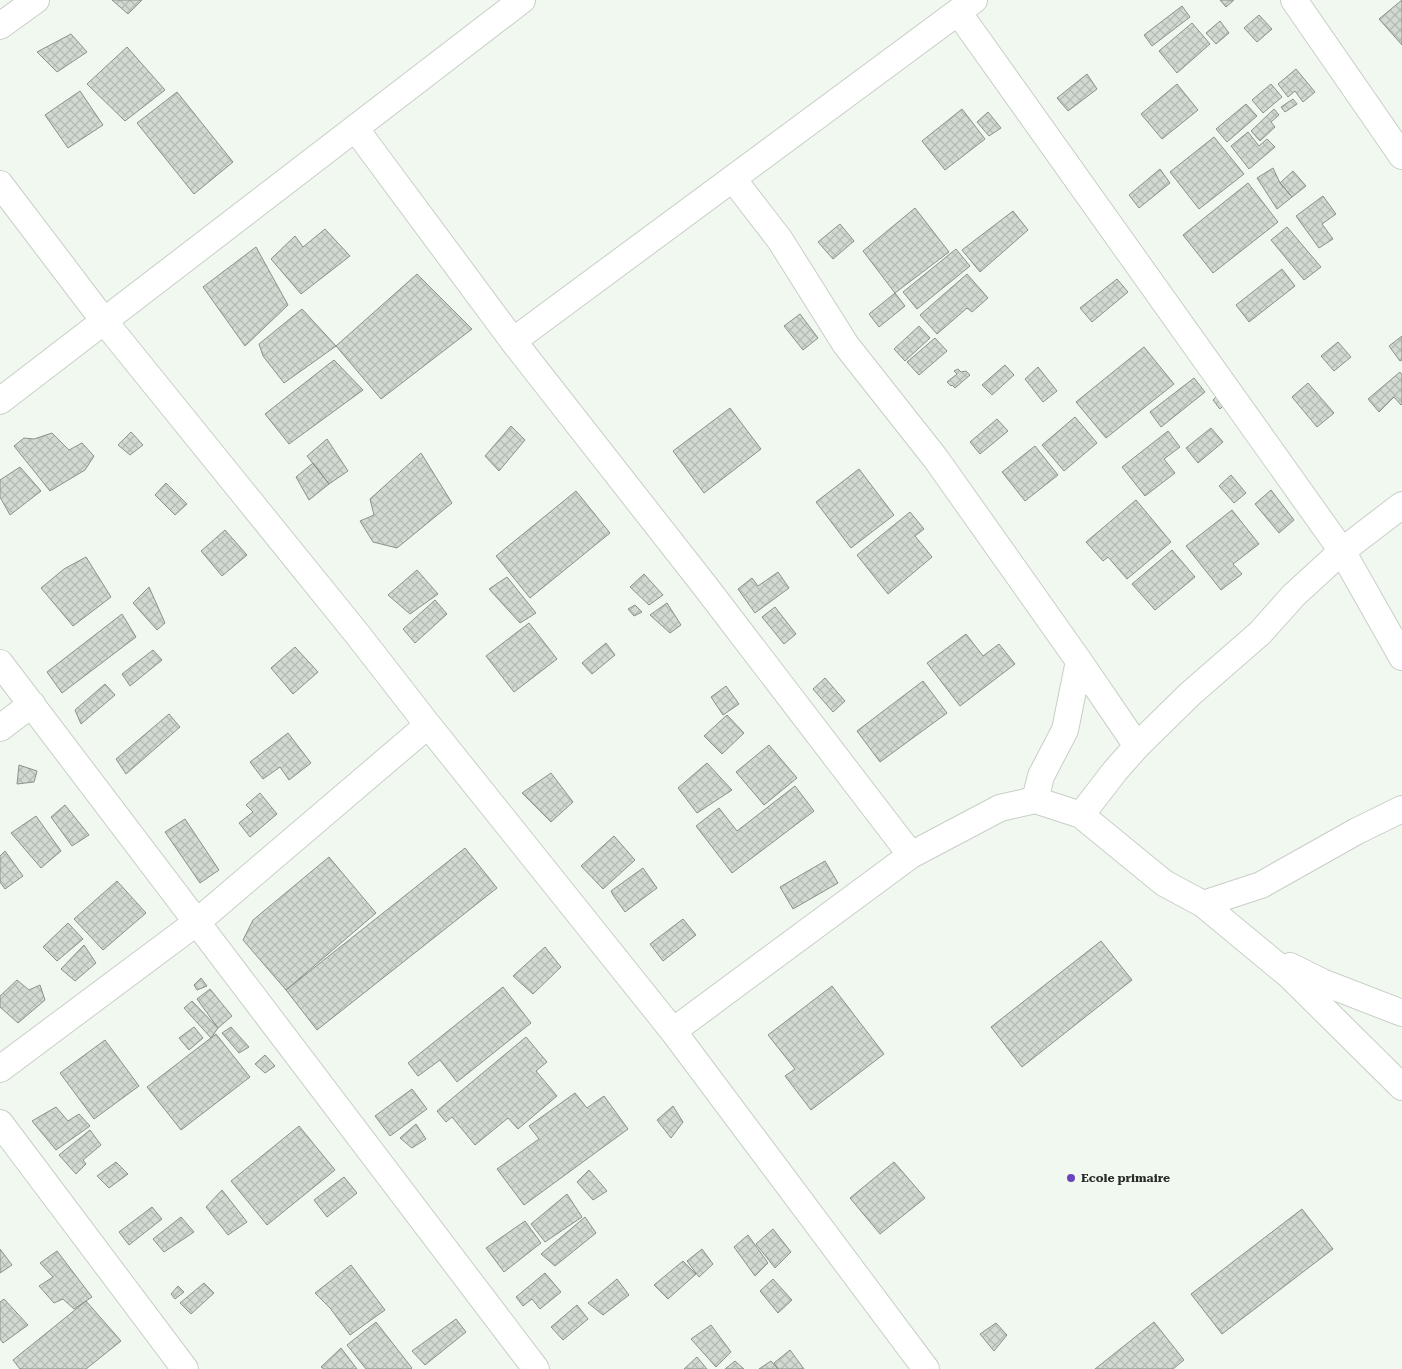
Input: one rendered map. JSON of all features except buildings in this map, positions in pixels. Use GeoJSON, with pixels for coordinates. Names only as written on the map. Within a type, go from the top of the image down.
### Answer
{"type":"FeatureCollection","features":[{"type":"Feature","properties":{"kind":"street"},"geometry":{"type":"LineString","coordinates":[[0,26],[36,0]]}},
{"type":"Feature","properties":{"kind":"street"},"geometry":{"type":"LineString","coordinates":[[0,401],[522,0]]}},
{"type":"Feature","properties":{"kind":"street"},"geometry":{"type":"LineString","coordinates":[[1294,0],[1402,156]]}},
{"type":"Feature","properties":{"kind":"street"},"geometry":{"type":"LineString","coordinates":[[513,341],[966,6],[1342,551],[1402,657]]}},
{"type":"Feature","properties":{"kind":"street"},"geometry":{"type":"LineString","coordinates":[[355,128],[513,341],[705,586],[911,855]]}},
{"type":"Feature","properties":{"kind":"street"},"geometry":{"type":"LineString","coordinates":[[733,179],[780,240],[846,345],[936,459],[1137,746]]}},
{"type":"Feature","properties":{"kind":"street"},"geometry":{"type":"LineString","coordinates":[[0,184],[104,321],[358,634],[428,725],[673,1031],[926,1369]]}},
{"type":"Feature","properties":{"kind":"street"},"geometry":{"type":"LineString","coordinates":[[1081,815],[1114,771],[1190,694],[1260,633],[1294,595],[1342,551],[1402,504]]}},
{"type":"Feature","properties":{"kind":"street"},"geometry":{"type":"LineString","coordinates":[[1034,800],[1041,776],[1065,730],[1079,661]]}},
{"type":"Feature","properties":{"kind":"street"},"geometry":{"type":"LineString","coordinates":[[0,663],[536,1369]]}},
{"type":"Feature","properties":{"kind":"street"},"geometry":{"type":"LineString","coordinates":[[0,728],[32,704]]}},
{"type":"Feature","properties":{"kind":"street"},"geometry":{"type":"LineString","coordinates":[[0,1069],[197,922],[428,725]]}},
{"type":"Feature","properties":{"kind":"street"},"geometry":{"type":"LineString","coordinates":[[673,1031],[911,855],[1000,808],[1034,800],[1081,815],[1164,883],[1204,904],[1290,976],[1402,1087]]}},
{"type":"Feature","properties":{"kind":"street"},"geometry":{"type":"LineString","coordinates":[[1204,904],[1261,886],[1357,831],[1402,809]]}},
{"type":"Feature","properties":{"kind":"street"},"geometry":{"type":"LineString","coordinates":[[1261,953],[1322,982],[1402,1013]]}},
{"type":"Feature","properties":{"kind":"street"},"geometry":{"type":"LineString","coordinates":[[0,1124],[185,1369]]}},
{"type":"Feature","properties":{"kind":"place","name":"Ecole primaire"},"geometry":{"type":"Point","coordinates":[1071,1178]}}]}
